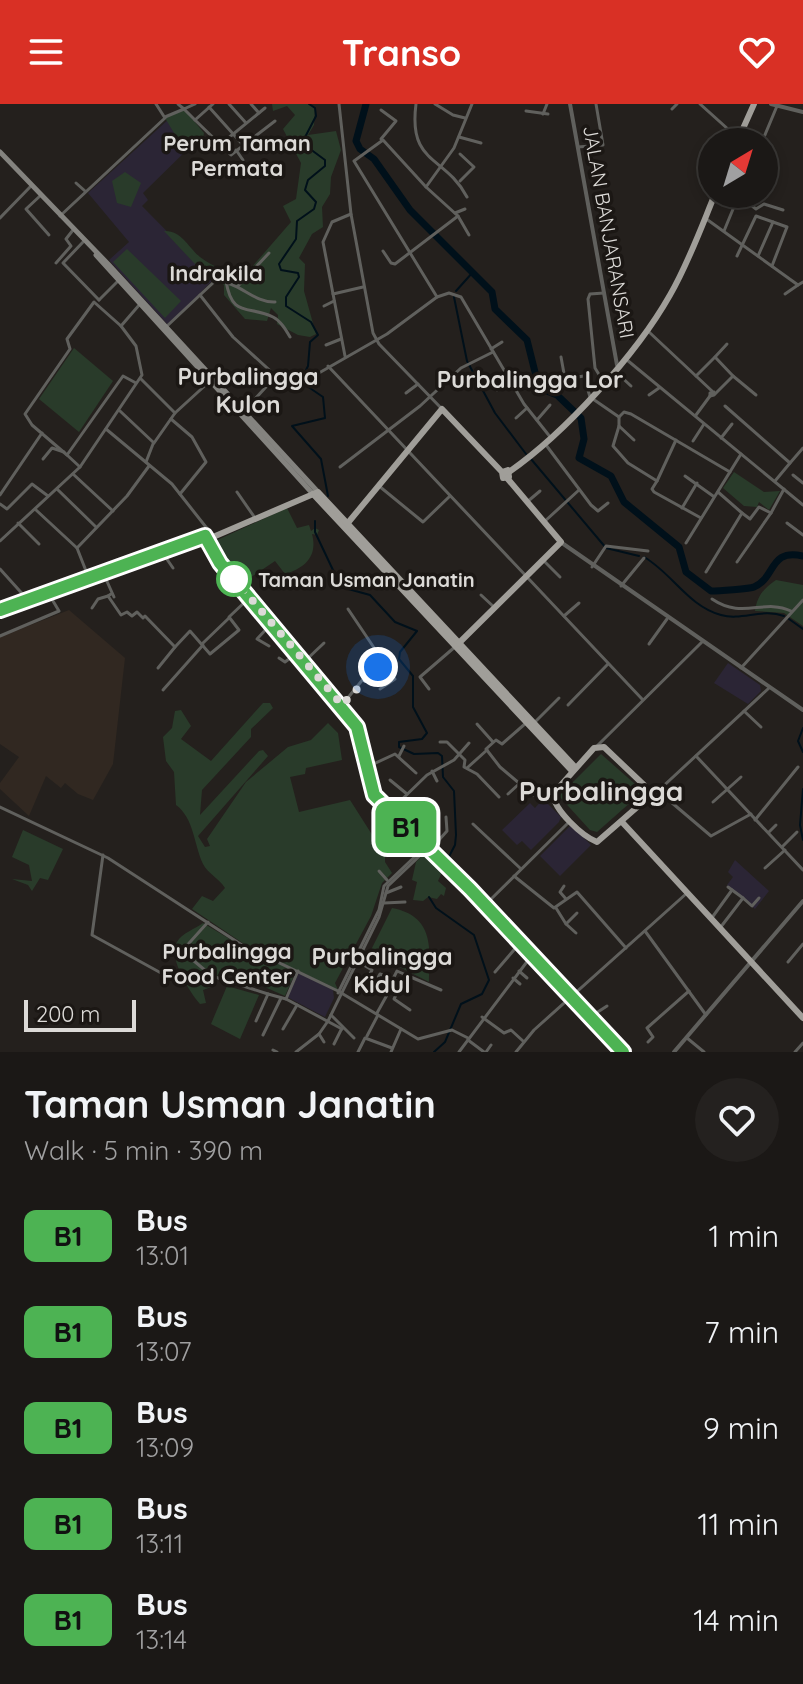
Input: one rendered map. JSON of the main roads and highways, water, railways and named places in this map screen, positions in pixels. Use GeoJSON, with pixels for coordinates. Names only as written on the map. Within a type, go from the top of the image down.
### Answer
{"type":"FeatureCollection","features":[{"type":"Feature","properties":{"kind":"main road"},"geometry":{"type":"LineString","coordinates":[[743,128],[754,104]]}},
{"type":"Feature","properties":{"kind":"main road"},"geometry":{"type":"LineString","coordinates":[[0,152],[574,769]]}},
{"type":"Feature","properties":{"kind":"main road"},"geometry":{"type":"LineString","coordinates":[[506,474],[553,440],[646,329],[671,294],[709,208]]}},
{"type":"Feature","properties":{"kind":"main road"},"geometry":{"type":"LineString","coordinates":[[95,253],[242,413]]}},
{"type":"Feature","properties":{"kind":"main road"},"geometry":{"type":"LineString","coordinates":[[346,525],[442,409],[506,474],[561,542],[458,644]]}},
{"type":"Feature","properties":{"kind":"main road"},"geometry":{"type":"LineString","coordinates":[[0,613],[222,532],[316,493]]}},
{"type":"Feature","properties":{"kind":"main road"},"geometry":{"type":"LineString","coordinates":[[90,580],[209,536]]}},
{"type":"Feature","properties":{"kind":"main road"},"geometry":{"type":"LineString","coordinates":[[597,747],[608,750],[644,785],[647,793],[622,822],[597,842],[555,804],[553,794],[574,769],[597,747]]}},
{"type":"Feature","properties":{"kind":"main road"},"geometry":{"type":"LineString","coordinates":[[622,822],[803,1018]]}},
{"type":"Feature","properties":{"kind":"waterway"},"geometry":{"type":"LineString","coordinates":[[302,378],[308,366],[310,342],[318,335],[311,322],[286,306],[286,297],[299,277],[298,273],[281,270],[279,264],[296,239],[297,221],[314,209],[316,202],[305,190],[308,180],[325,166],[325,160],[302,143],[316,116],[315,108],[309,104]]}},
{"type":"Feature","properties":{"kind":"waterway"},"geometry":{"type":"LineString","coordinates":[[366,104],[356,141],[360,149],[374,159],[410,210],[492,292],[495,309],[527,340],[539,388],[557,395],[581,418],[584,439],[579,458],[611,476],[624,502],[679,547],[686,572],[711,591],[754,587],[784,556],[803,556]]}},
{"type":"Feature","properties":{"kind":"waterway"},"geometry":{"type":"LineString","coordinates":[[456,291],[473,272]]}},
{"type":"Feature","properties":{"kind":"waterway"},"geometry":{"type":"LineString","coordinates":[[454,297],[467,361],[495,413],[526,454]]}},
{"type":"Feature","properties":{"kind":"waterway"},"geometry":{"type":"LineString","coordinates":[[304,384],[323,397],[325,418],[292,426],[321,459],[328,496]]}},
{"type":"Feature","properties":{"kind":"waterway"},"geometry":{"type":"LineString","coordinates":[[531,459],[606,548],[639,556]]}},
{"type":"Feature","properties":{"kind":"waterway"},"geometry":{"type":"LineString","coordinates":[[315,521],[315,532],[341,587],[370,595],[395,622],[417,631],[400,652],[399,659],[413,676],[413,707],[427,733],[422,739],[399,742],[399,747],[414,754],[438,753],[442,756],[443,777],[454,791],[456,835],[455,845],[442,870]]}},
{"type":"Feature","properties":{"kind":"waterway"},"geometry":{"type":"LineString","coordinates":[[644,557],[709,611],[737,617],[768,613],[784,616]]}},
{"type":"Feature","properties":{"kind":"waterway"},"geometry":{"type":"LineString","coordinates":[[789,619],[803,629]]}},
{"type":"Feature","properties":{"kind":"waterway"},"geometry":{"type":"LineString","coordinates":[[803,728],[798,741],[803,752]]}},
{"type":"Feature","properties":{"kind":"waterway"},"geometry":{"type":"LineString","coordinates":[[803,789],[800,825],[803,840]]}},
{"type":"Feature","properties":{"kind":"waterway"},"geometry":{"type":"LineString","coordinates":[[429,897],[436,908],[474,935],[489,980],[482,994],[461,1004],[445,1042],[434,1052]]}},
{"type":"Feature","properties":{"kind":"place","name":"Taman Usman Janatin"},"geometry":{"type":"Point","coordinates":[234,579]}},
{"type":"Feature","properties":{"kind":"district","name":"Perum Taman Permata"},"geometry":{"type":"Point","coordinates":[237,156]}},
{"type":"Feature","properties":{"kind":"district","name":"Indrakila"},"geometry":{"type":"Point","coordinates":[216,273]}},
{"type":"Feature","properties":{"kind":"district","name":"Purbalingga Lor"},"geometry":{"type":"Point","coordinates":[530,379]}},
{"type":"Feature","properties":{"kind":"district","name":"Purbalingga Kulon"},"geometry":{"type":"Point","coordinates":[248,390]}},
{"type":"Feature","properties":{"kind":"district","name":"Purbalingga"},"geometry":{"type":"Point","coordinates":[601,790]}},
{"type":"Feature","properties":{"kind":"district","name":"Purbalingga Food Center"},"geometry":{"type":"Point","coordinates":[227,964]}},
{"type":"Feature","properties":{"kind":"district","name":"Purbalingga Kidul"},"geometry":{"type":"Point","coordinates":[382,970]}}]}
